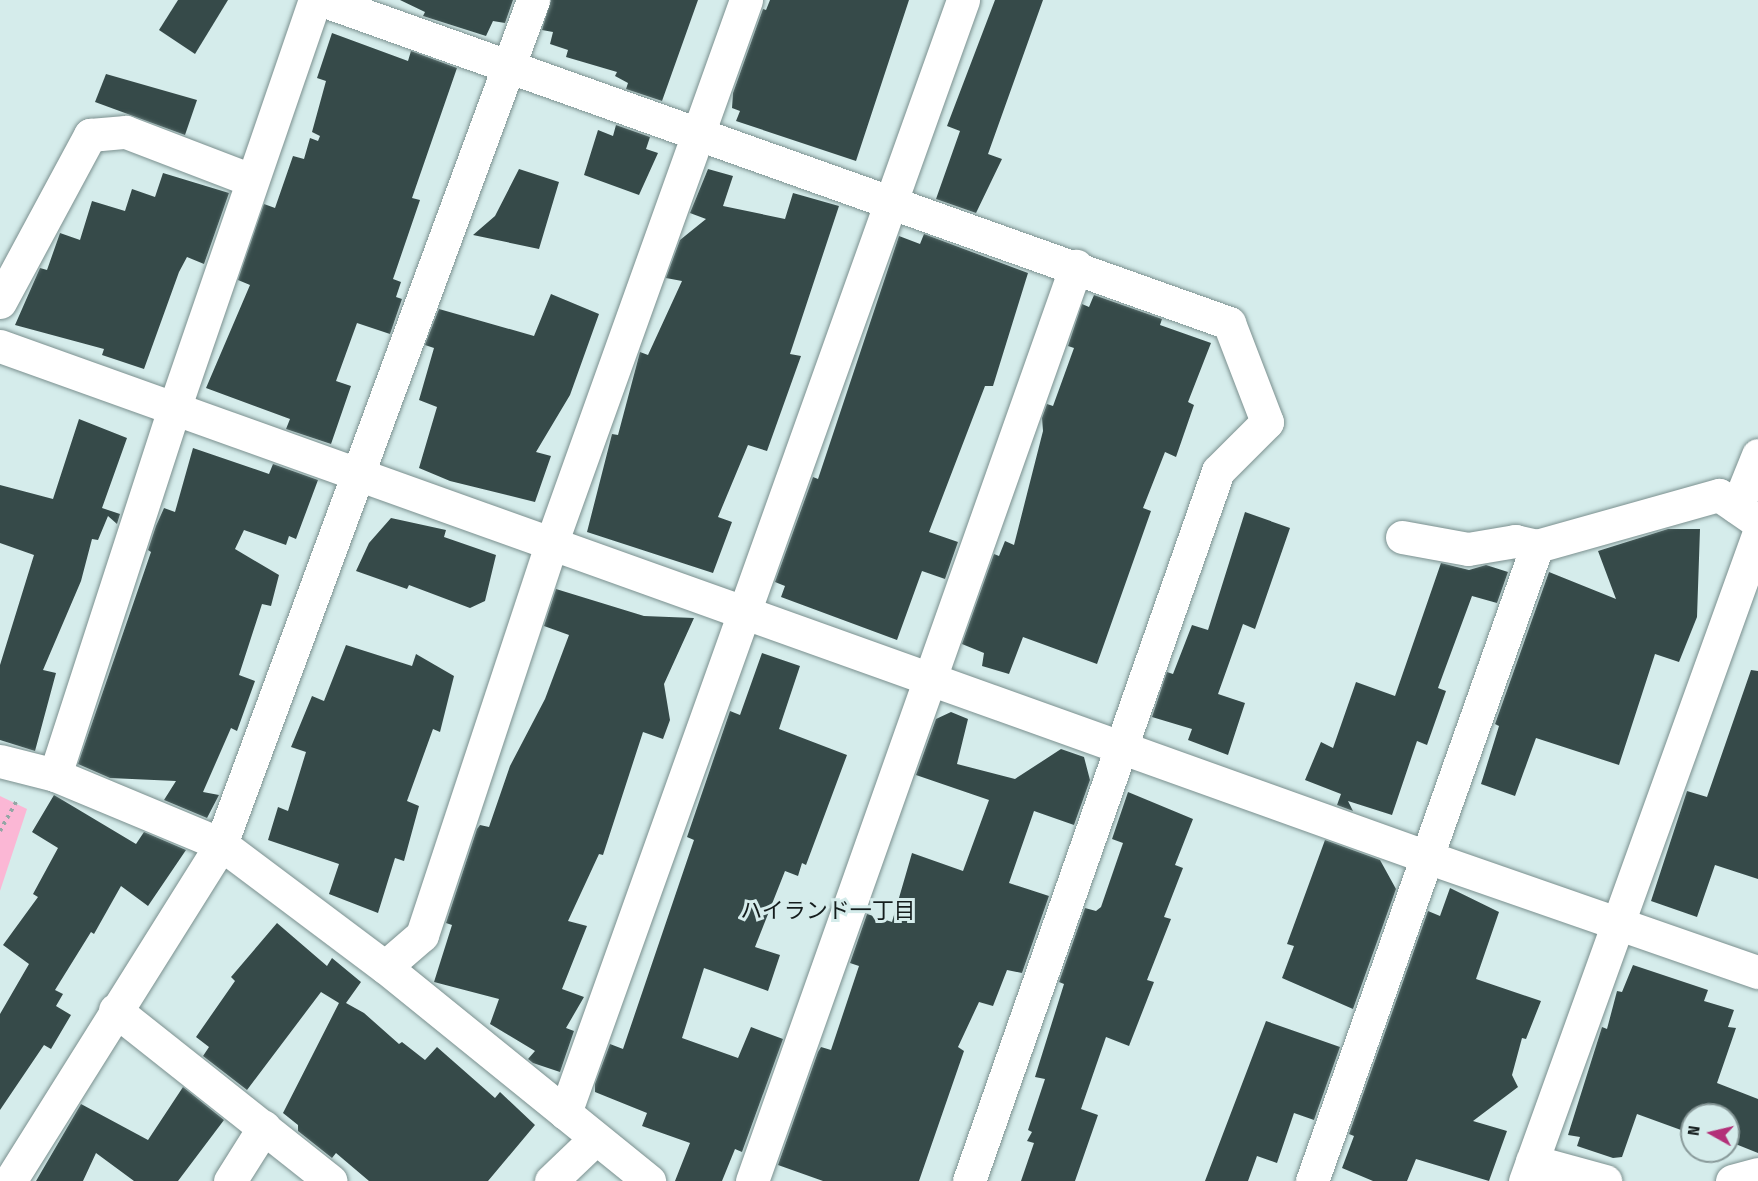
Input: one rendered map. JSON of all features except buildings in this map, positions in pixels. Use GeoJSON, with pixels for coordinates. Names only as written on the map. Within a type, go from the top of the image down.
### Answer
{"type":"FeatureCollection","features":[{"type":"Feature","properties":{"kind":"street"},"geometry":{"type":"LineString","coordinates":[[55,775],[174,409],[251,180],[315,0]]}},
{"type":"Feature","properties":{"kind":"street"},"geometry":{"type":"LineString","coordinates":[[322,0],[508,69],[1076,266],[1229,323],[1267,422],[1218,471],[969,1181]]}},
{"type":"Feature","properties":{"kind":"street"},"geometry":{"type":"LineString","coordinates":[[10,1181],[221,844],[533,0]]}},
{"type":"Feature","properties":{"kind":"street"},"geometry":{"type":"LineString","coordinates":[[385,967],[422,935],[551,544],[746,0]]}},
{"type":"Feature","properties":{"kind":"street"},"geometry":{"type":"LineString","coordinates":[[565,1113],[963,0]]}},
{"type":"Feature","properties":{"kind":"street"},"geometry":{"type":"LineString","coordinates":[[0,302],[90,135],[126,132],[251,180]]}},
{"type":"Feature","properties":{"kind":"street"},"geometry":{"type":"LineString","coordinates":[[752,1181],[1076,266]]}},
{"type":"Feature","properties":{"kind":"street"},"geometry":{"type":"LineString","coordinates":[[1,348],[1123,746],[1427,857],[1758,972]]}},
{"type":"Feature","properties":{"kind":"street"},"geometry":{"type":"LineString","coordinates":[[1402,537],[1468,549],[1515,542],[1537,546],[1719,495],[1748,515],[1758,455]]}},
{"type":"Feature","properties":{"kind":"street"},"geometry":{"type":"LineString","coordinates":[[1605,1181],[1528,1171],[1758,535]]}},
{"type":"Feature","properties":{"kind":"street"},"geometry":{"type":"LineString","coordinates":[[1312,1181],[1537,546]]}},
{"type":"Feature","properties":{"kind":"street"},"geometry":{"type":"LineString","coordinates":[[0,761],[55,775],[221,844],[385,967],[648,1181]]}},
{"type":"Feature","properties":{"kind":"street"},"geometry":{"type":"LineString","coordinates":[[115,1011],[331,1181]]}},
{"type":"Feature","properties":{"kind":"street"},"geometry":{"type":"LineString","coordinates":[[230,1181],[264,1127]]}},
{"type":"Feature","properties":{"kind":"street"},"geometry":{"type":"LineString","coordinates":[[551,1181],[594,1139]]}},
{"type":"Feature","properties":{"kind":"street"},"geometry":{"type":"LineString","coordinates":[[1732,1181],[1758,1174]]}},
{"type":"Feature","properties":{"kind":"shaded area"},"geometry":{"type":"Polygon","coordinates":[[[0,796],[27,809],[0,891],[0,796]]]}},
{"type":"Feature","properties":{"kind":"district","name":"ハイランド一丁目"},"geometry":{"type":"Point","coordinates":[828,911]}}]}
